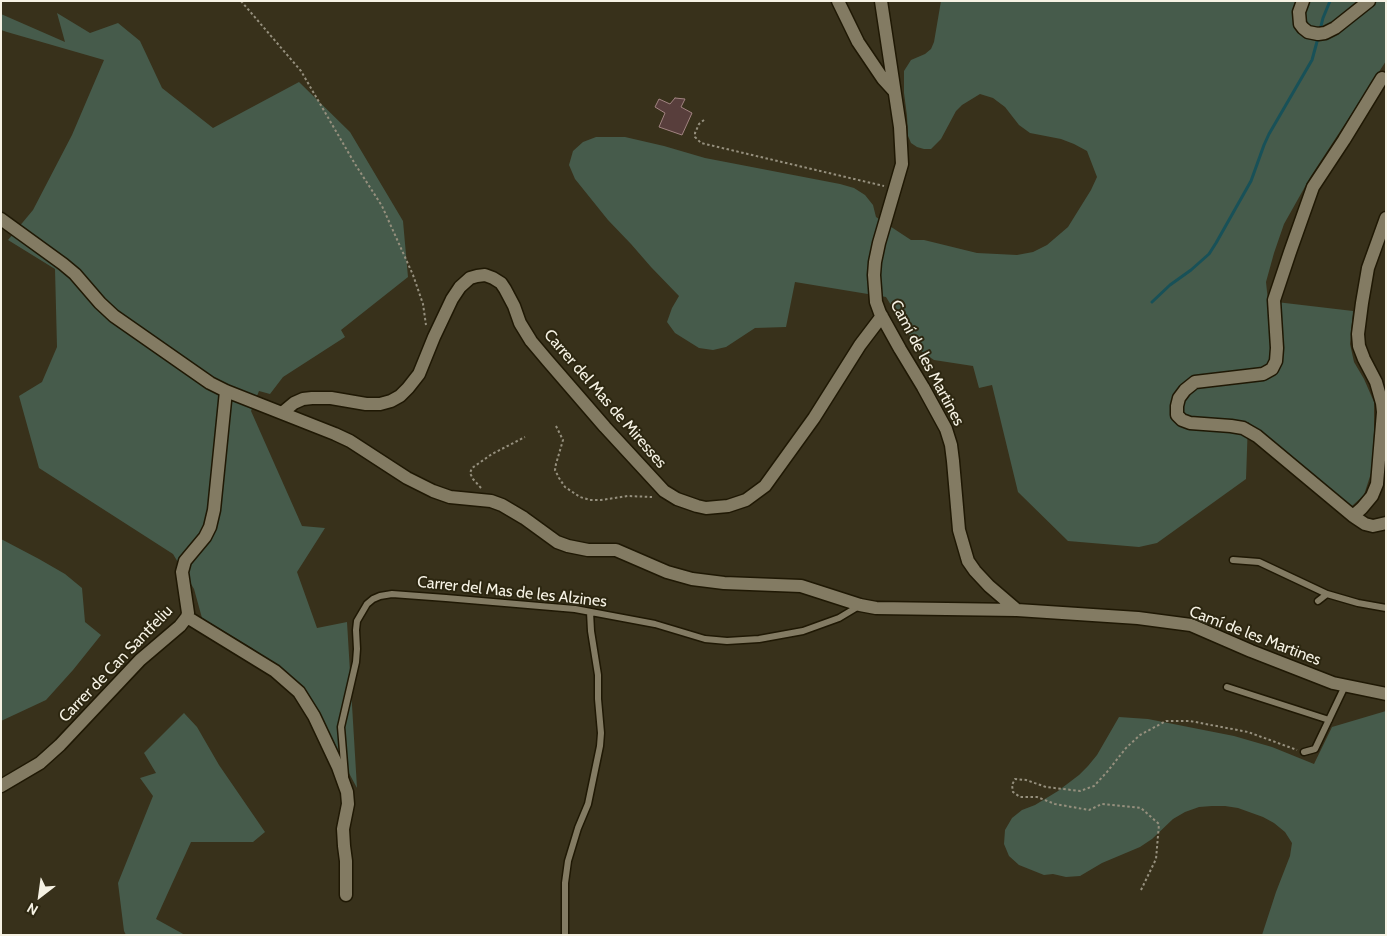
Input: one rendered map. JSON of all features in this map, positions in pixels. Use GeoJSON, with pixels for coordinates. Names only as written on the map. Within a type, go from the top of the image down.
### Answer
{"type":"FeatureCollection","features":[{"type":"Feature","properties":{"kind":"street"},"geometry":{"type":"LineString","coordinates":[[838,1],[858,42],[883,79],[894,91]]}},
{"type":"Feature","properties":{"kind":"street","name":"Camí de les Martines"},"geometry":{"type":"LineString","coordinates":[[881,1],[900,127],[902,164],[874,262],[876,302],[882,316],[946,428],[954,461],[959,530],[968,561],[975,571],[1017,610],[1138,618],[1191,625],[1333,683],[1386,694]]}},
{"type":"Feature","properties":{"kind":"street"},"geometry":{"type":"LineString","coordinates":[[1303,1],[1299,12],[1300,24],[1308,32],[1318,34],[1335,28],[1369,1]]}},
{"type":"Feature","properties":{"kind":"street"},"geometry":{"type":"LineString","coordinates":[[1382,78],[1313,187],[1274,300],[1278,348],[1276,361],[1272,369],[1263,374],[1195,382],[1184,390],[1179,398],[1177,414],[1182,420],[1190,422],[1243,428],[1257,436],[1365,524],[1373,526],[1386,522]]}},
{"type":"Feature","properties":{"kind":"street"},"geometry":{"type":"LineString","coordinates":[[1354,516],[1367,502],[1377,484],[1382,403],[1376,382],[1359,346],[1358,334],[1368,268],[1386,218]]}},
{"type":"Feature","properties":{"kind":"street"},"geometry":{"type":"LineString","coordinates":[[1,219],[75,274],[114,316],[210,383],[350,441],[394,470],[432,491],[450,497],[497,503],[524,518],[557,542],[588,550],[616,550],[667,572],[692,579],[724,583],[801,586],[860,605],[876,608],[1017,610]]}},
{"type":"Feature","properties":{"kind":"street","name":"Carrer del Mas de Miresses"},"geometry":{"type":"LineString","coordinates":[[282,413],[294,403],[303,399],[331,398],[366,404],[380,404],[400,396],[419,374],[452,299],[460,287],[470,278],[485,275],[501,283],[514,306],[520,323],[546,360],[664,491],[686,503],[697,506],[706,508],[728,506],[746,500],[764,486],[814,418],[856,351],[882,316]]}},
{"type":"Feature","properties":{"kind":"street","name":"Carrer de Can Santfeliu"},"geometry":{"type":"LineString","coordinates":[[1,786],[40,763],[60,745],[140,660],[180,626],[187,617],[182,572],[185,561],[205,537],[210,527],[214,510],[226,391]]}},
{"type":"Feature","properties":{"kind":"street"},"geometry":{"type":"LineString","coordinates":[[187,617],[275,671],[299,692],[314,716],[347,792],[348,804],[343,829],[346,861],[346,895]]}},
{"type":"Feature","properties":{"kind":"lane"},"geometry":{"type":"LineString","coordinates":[[1233,560],[1259,562],[1328,594],[1386,608]]}},
{"type":"Feature","properties":{"kind":"lane","name":"Carrer del Mas de les Alzines"},"geometry":{"type":"LineString","coordinates":[[344,782],[345,767],[341,727],[356,662],[357,621],[367,604],[380,596],[392,594],[575,609],[655,624],[705,638],[727,641],[759,639],[803,631],[839,618],[860,605]]}},
{"type":"Feature","properties":{"kind":"lane"},"geometry":{"type":"LineString","coordinates":[[1318,601],[1328,594]]}},
{"type":"Feature","properties":{"kind":"lane"},"geometry":{"type":"LineString","coordinates":[[565,935],[565,883],[568,861],[588,804],[600,746],[598,675],[590,612]]}},
{"type":"Feature","properties":{"kind":"lane"},"geometry":{"type":"LineString","coordinates":[[1304,752],[1315,749],[1345,686]]}},
{"type":"Feature","properties":{"kind":"lane"},"geometry":{"type":"LineString","coordinates":[[1228,687],[1329,720]]}},
{"type":"Feature","properties":{"kind":"path"},"geometry":{"type":"LineString","coordinates":[[241,1],[302,71],[355,164],[382,206],[413,274],[423,304],[426,326],[432,344]]}},
{"type":"Feature","properties":{"kind":"path"},"geometry":{"type":"LineString","coordinates":[[704,120],[699,124],[694,133],[701,143],[895,189]]}},
{"type":"Feature","properties":{"kind":"path"},"geometry":{"type":"LineString","coordinates":[[556,426],[563,440],[555,470],[565,487],[580,497],[590,500],[628,496],[672,496]]}},
{"type":"Feature","properties":{"kind":"path"},"geometry":{"type":"LineString","coordinates":[[497,503],[473,479],[470,473],[472,468],[492,454],[525,437]]}},
{"type":"Feature","properties":{"kind":"path"},"geometry":{"type":"LineString","coordinates":[[1141,890],[1156,859],[1158,824],[1142,808],[1102,804],[1088,810],[1055,804],[1036,797],[1020,797],[1013,792],[1012,785],[1015,780],[1026,780],[1046,787],[1080,791],[1094,786],[1126,748],[1140,735],[1166,721],[1190,721],[1248,732],[1304,752]]}},
{"type":"Feature","properties":{"kind":"green space"},"geometry":{"type":"Polygon","coordinates":[[[941,1],[1386,1],[1386,61],[1311,176],[1284,224],[1266,282],[1268,301],[1353,311],[1350,344],[1354,362],[1374,402],[1374,433],[1372,470],[1364,495],[1352,506],[1313,477],[1248,422],[1246,479],[1157,543],[1139,547],[1068,541],[1018,492],[992,385],[979,388],[973,366],[934,360],[918,349],[886,297],[795,282],[786,327],[755,328],[726,347],[713,350],[699,348],[675,333],[667,322],[679,296],[608,220],[575,179],[569,165],[573,151],[583,142],[596,137],[625,137],[705,158],[840,184],[854,188],[865,195],[873,205],[876,217],[911,240],[924,240],[977,253],[1017,255],[1033,252],[1047,245],[1068,227],[1097,177],[1087,151],[1061,139],[1030,133],[1019,125],[1005,107],[993,98],[980,94],[962,105],[956,111],[941,139],[931,149],[917,147],[911,143],[908,136],[904,71],[911,60],[931,49],[934,42],[941,1]]]}},
{"type":"Feature","properties":{"kind":"green space"},"geometry":{"type":"Polygon","coordinates":[[[57,13],[90,33],[118,23],[140,41],[162,88],[213,128],[299,82],[350,132],[403,221],[408,277],[341,330],[345,337],[283,377],[270,394],[259,391],[251,411],[302,526],[325,528],[297,572],[317,628],[347,622],[357,788],[307,695],[252,648],[202,618],[194,589],[173,554],[39,468],[19,396],[42,382],[57,347],[55,269],[8,240],[33,210],[72,135],[104,60],[1,30],[1,14],[65,42],[57,13]]]}},
{"type":"Feature","properties":{"kind":"green space"},"geometry":{"type":"Polygon","coordinates":[[[1,539],[65,574],[82,588],[85,622],[101,635],[46,700],[1,721],[1,539]]]}},
{"type":"Feature","properties":{"kind":"green space"},"geometry":{"type":"Polygon","coordinates":[[[1386,711],[1386,935],[1262,935],[1290,856],[1292,843],[1285,832],[1274,823],[1238,808],[1212,806],[1199,807],[1185,812],[1173,819],[1152,839],[1140,847],[1102,863],[1080,876],[1044,875],[1019,865],[1009,856],[1004,844],[1005,830],[1012,818],[1022,810],[1035,805],[1058,791],[1079,775],[1097,755],[1119,717],[1148,719],[1234,736],[1272,747],[1314,764],[1332,727],[1386,711]]]}},
{"type":"Feature","properties":{"kind":"green space"},"geometry":{"type":"Polygon","coordinates":[[[184,713],[197,727],[219,765],[265,832],[253,842],[191,842],[156,919],[185,935],[126,935],[118,883],[153,796],[140,778],[156,773],[144,753],[184,713]]]}},
{"type":"Feature","properties":{"kind":"building"},"geometry":{"type":"Polygon","coordinates":[[[675,98],[685,99],[681,107],[692,113],[682,135],[659,127],[665,113],[655,107],[659,99],[670,104],[675,98]]]}},
{"type":"Feature","properties":{"kind":"waterway"},"geometry":{"type":"LineString","coordinates":[[1320,30],[1330,1]]}},
{"type":"Feature","properties":{"kind":"waterway"},"geometry":{"type":"LineString","coordinates":[[1152,302],[1209,254],[1216,243],[1251,181],[1269,134],[1312,60],[1318,38]]}}]}
